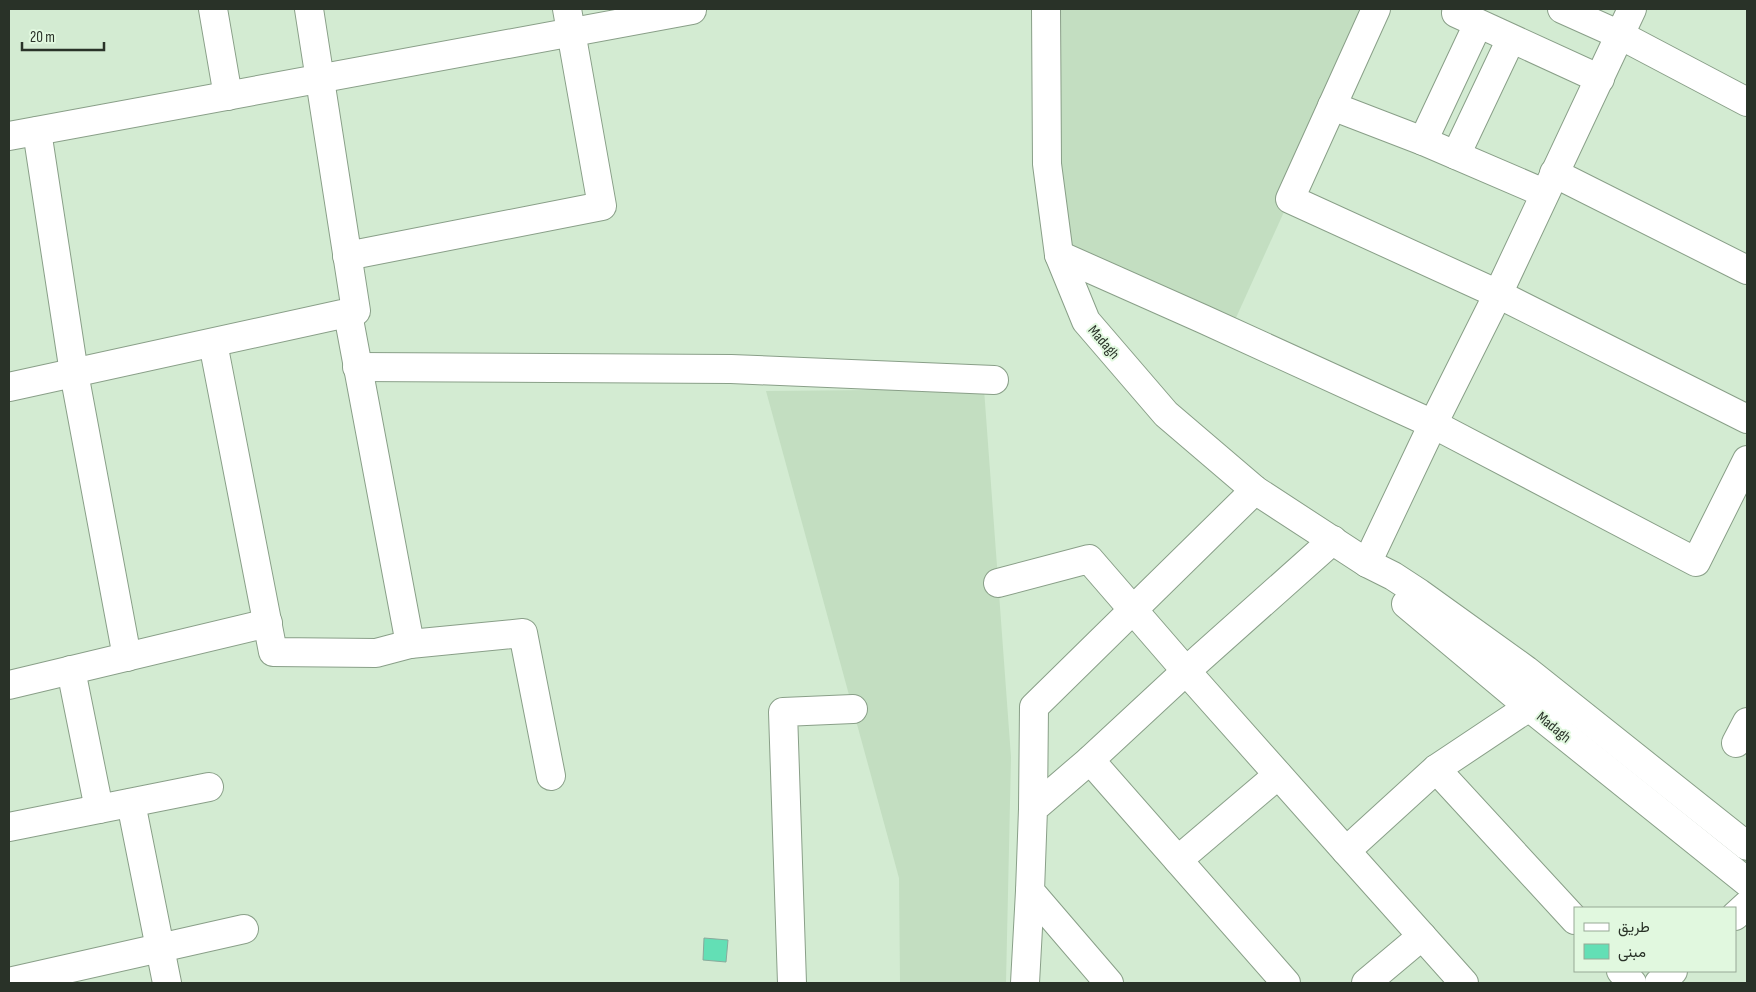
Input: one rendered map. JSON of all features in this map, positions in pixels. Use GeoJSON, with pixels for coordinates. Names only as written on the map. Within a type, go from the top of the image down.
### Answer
{"type":"FeatureCollection","features":[{"type":"Feature","properties":{"kind":"street"},"geometry":{"type":"LineString","coordinates":[[213,9],[228,96]]}},
{"type":"Feature","properties":{"kind":"street"},"geometry":{"type":"LineString","coordinates":[[9,387],[356,311],[309,9]]}},
{"type":"Feature","properties":{"kind":"street","name":"Madagh"},"geometry":{"type":"LineString","coordinates":[[1046,9],[1047,164],[1059,255],[1086,320],[1166,414],[1255,490],[1368,564],[1393,576],[1419,593],[1526,670],[1747,846]]}},
{"type":"Feature","properties":{"kind":"street"},"geometry":{"type":"LineString","coordinates":[[1376,9],[1290,199],[1498,294],[1747,419]]}},
{"type":"Feature","properties":{"kind":"street"},"geometry":{"type":"LineString","coordinates":[[1562,9],[1620,35],[1747,102]]}},
{"type":"Feature","properties":{"kind":"street"},"geometry":{"type":"LineString","coordinates":[[1368,564],[1632,9]]}},
{"type":"Feature","properties":{"kind":"street"},"geometry":{"type":"LineString","coordinates":[[9,136],[320,79],[569,21],[692,10]]}},
{"type":"Feature","properties":{"kind":"street"},"geometry":{"type":"LineString","coordinates":[[1422,141],[1468,16],[1512,39],[1600,78]]}},
{"type":"Feature","properties":{"kind":"street"},"geometry":{"type":"LineString","coordinates":[[347,256],[602,206],[569,21]]}},
{"type":"Feature","properties":{"kind":"street"},"geometry":{"type":"LineString","coordinates":[[1456,155],[1512,39]]}},
{"type":"Feature","properties":{"kind":"street"},"geometry":{"type":"LineString","coordinates":[[1332,106],[1456,155],[1549,183],[1747,270]]}},
{"type":"Feature","properties":{"kind":"street"},"geometry":{"type":"LineString","coordinates":[[36,131],[74,373],[127,656]]}},
{"type":"Feature","properties":{"kind":"street"},"geometry":{"type":"LineString","coordinates":[[1059,255],[1434,424],[1696,562],[1747,460]]}},
{"type":"Feature","properties":{"kind":"street"},"geometry":{"type":"LineString","coordinates":[[348,314],[410,644]]}},
{"type":"Feature","properties":{"kind":"street"},"geometry":{"type":"LineString","coordinates":[[213,343],[273,652],[376,653],[410,644],[523,633],[551,776]]}},
{"type":"Feature","properties":{"kind":"street"},"geometry":{"type":"LineString","coordinates":[[357,367],[731,369],[994,380]]}},
{"type":"Feature","properties":{"kind":"street"},"geometry":{"type":"LineString","coordinates":[[1025,983],[1033,809],[1034,706],[1255,490]]}},
{"type":"Feature","properties":{"kind":"street"},"geometry":{"type":"LineString","coordinates":[[1033,809],[1090,760],[1186,671],[1333,540]]}},
{"type":"Feature","properties":{"kind":"street"},"geometry":{"type":"LineString","coordinates":[[998,583],[1089,559],[1346,852],[1464,983]]}},
{"type":"Feature","properties":{"kind":"street","name":"Madagh"},"geometry":{"type":"LineString","coordinates":[[1368,564],[1396,596],[1529,707],[1747,882]]}},
{"type":"Feature","properties":{"kind":"street"},"geometry":{"type":"LineString","coordinates":[[9,685],[268,623]]}},
{"type":"Feature","properties":{"kind":"street"},"geometry":{"type":"LineString","coordinates":[[71,670],[98,809]]}},
{"type":"Feature","properties":{"kind":"street"},"geometry":{"type":"LineString","coordinates":[[1346,852],[1436,769],[1529,707]]}},
{"type":"Feature","properties":{"kind":"street"},"geometry":{"type":"LineString","coordinates":[[792,983],[783,712],[853,709]]}},
{"type":"Feature","properties":{"kind":"street"},"geometry":{"type":"LineString","coordinates":[[1090,760],[1178,860],[1271,978]]}},
{"type":"Feature","properties":{"kind":"street"},"geometry":{"type":"LineString","coordinates":[[1436,769],[1574,919]]}},
{"type":"Feature","properties":{"kind":"street"},"geometry":{"type":"LineString","coordinates":[[1178,860],[1278,775]]}},
{"type":"Feature","properties":{"kind":"street"},"geometry":{"type":"LineString","coordinates":[[9,827],[209,787]]}},
{"type":"Feature","properties":{"kind":"street"},"geometry":{"type":"LineString","coordinates":[[131,803],[167,983]]}},
{"type":"Feature","properties":{"kind":"street"},"geometry":{"type":"LineString","coordinates":[[1030,891],[1109,983]]}},
{"type":"Feature","properties":{"kind":"street"},"geometry":{"type":"LineString","coordinates":[[1736,915],[1747,905]]}},
{"type":"Feature","properties":{"kind":"street"},"geometry":{"type":"LineString","coordinates":[[9,982],[244,929]]}},
{"type":"Feature","properties":{"kind":"street"},"geometry":{"type":"LineString","coordinates":[[1366,983],[1422,936]]}},
{"type":"Feature","properties":{"kind":"street"},"geometry":{"type":"LineString","coordinates":[[1622,972],[1632,983]]}},
{"type":"Feature","properties":{"kind":"street"},"geometry":{"type":"LineString","coordinates":[[1659,983],[1672,972]]}},
{"type":"Feature","properties":{"kind":"shaded area"},"geometry":{"type":"Polygon","coordinates":[[[1046,9],[1376,9],[1230,331],[1059,255],[1046,9]]]}},
{"type":"Feature","properties":{"kind":"shaded area"},"geometry":{"type":"Polygon","coordinates":[[[984,389],[1011,757],[1006,983],[900,983],[899,878],[766,391],[984,389]]]}},
{"type":"Feature","properties":{"kind":"building"},"geometry":{"type":"Polygon","coordinates":[[[704,938],[728,940],[726,962],[703,960],[704,938]]]}}]}
